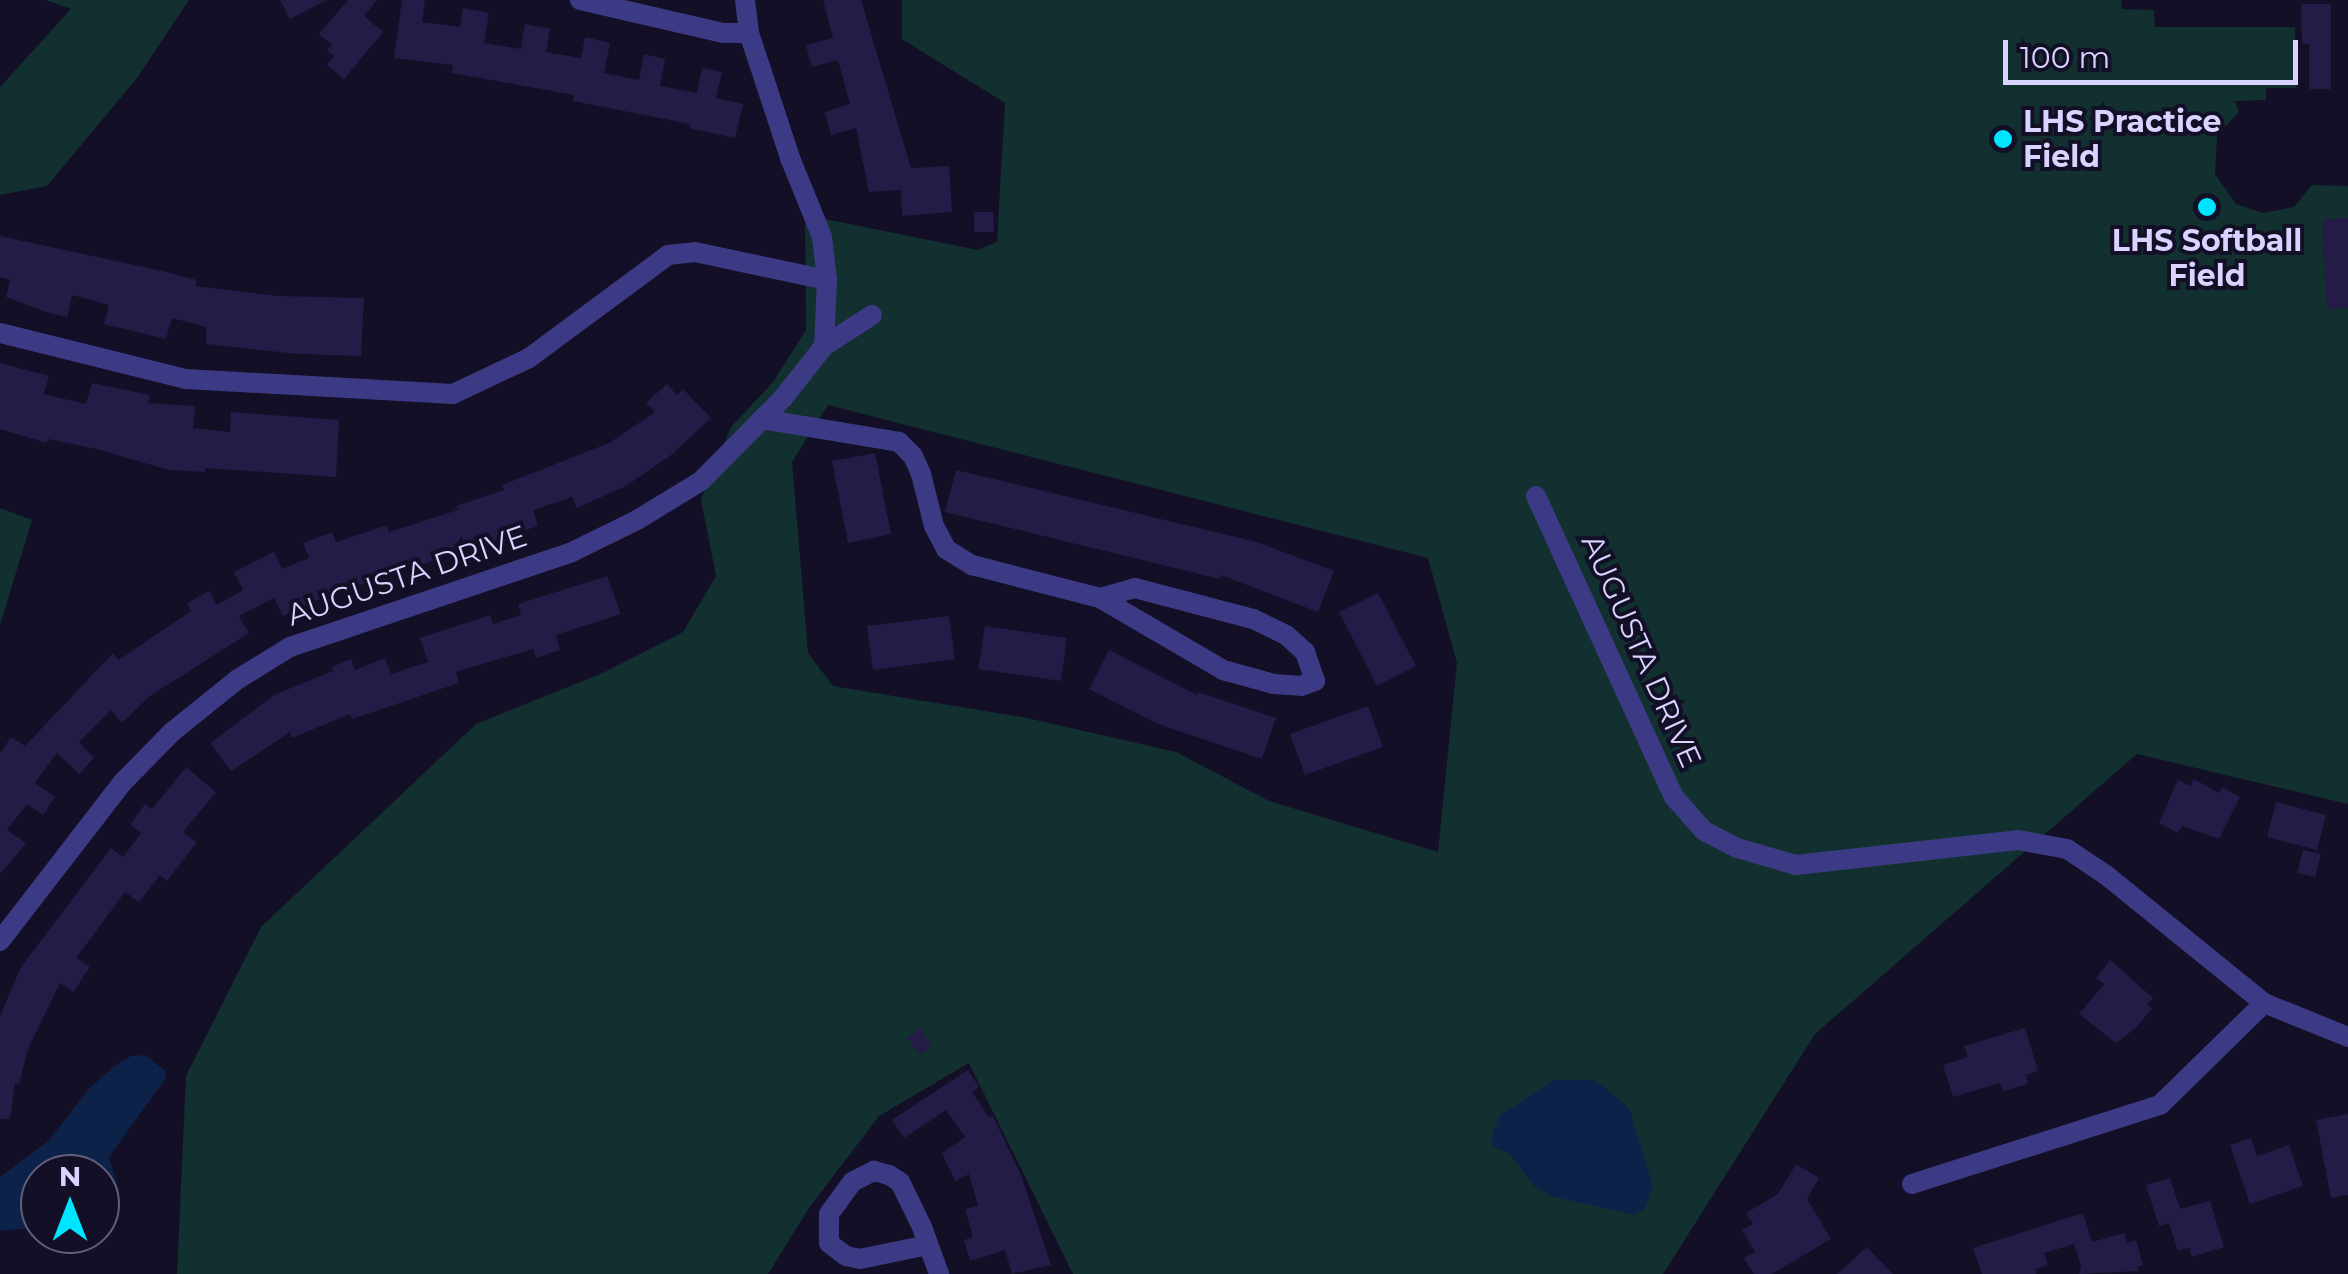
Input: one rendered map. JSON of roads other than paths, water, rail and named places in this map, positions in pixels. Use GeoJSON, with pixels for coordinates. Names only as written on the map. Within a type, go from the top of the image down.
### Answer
{"type":"FeatureCollection","features":[{"type":"Feature","properties":{"kind":"street"},"geometry":{"type":"LineString","coordinates":[[580,0],[724,33],[749,33]]}},
{"type":"Feature","properties":{"kind":"street"},"geometry":{"type":"LineString","coordinates":[[745,0],[749,33],[771,90],[790,158],[822,237],[827,280],[824,346]]}},
{"type":"Feature","properties":{"kind":"street"},"geometry":{"type":"LineString","coordinates":[[0,333],[186,379],[452,394],[528,358],[668,256],[694,252],[827,280]]}},
{"type":"Feature","properties":{"kind":"street","name":"AUGUSTA DRIVE"},"geometry":{"type":"LineString","coordinates":[[0,941],[123,782],[172,732],[238,679],[290,647],[570,553],[637,520],[701,481],[762,419],[824,346],[872,314]]}},
{"type":"Feature","properties":{"kind":"street"},"geometry":{"type":"LineString","coordinates":[[762,419],[899,442],[913,456],[946,548],[972,565],[1100,598],[1163,639],[1223,670],[1274,684],[1314,681],[1305,652],[1286,635],[1253,619],[1135,588],[1100,598]]}},
{"type":"Feature","properties":{"kind":"street","name":"AUGUSTA DRIVE"},"geometry":{"type":"LineString","coordinates":[[1536,496],[1674,797],[1704,831],[1737,848],[1796,865],[2018,840],[2067,849],[2106,874],[2264,1003],[2348,1037]]}},
{"type":"Feature","properties":{"kind":"street"},"geometry":{"type":"LineString","coordinates":[[1912,1184],[2160,1105],[2264,1003]]}},
{"type":"Feature","properties":{"kind":"street"},"geometry":{"type":"LineString","coordinates":[[928,1245],[860,1259],[846,1256],[829,1242],[830,1214],[852,1182],[874,1171],[889,1174],[900,1182],[928,1245],[939,1274]]}},
{"type":"Feature","properties":{"kind":"water"},"geometry":{"type":"Polygon","coordinates":[[[146,1055],[166,1072],[165,1079],[111,1154],[31,1154],[48,1141],[89,1089],[131,1056],[146,1055]]]}},
{"type":"Feature","properties":{"kind":"water"},"geometry":{"type":"Polygon","coordinates":[[[1554,1080],[1595,1080],[1629,1108],[1653,1187],[1645,1208],[1634,1215],[1551,1196],[1533,1185],[1510,1154],[1493,1147],[1491,1139],[1500,1115],[1554,1080]]]}},
{"type":"Feature","properties":{"kind":"water"},"geometry":{"type":"Polygon","coordinates":[[[20,1162],[20,1229],[0,1231],[0,1177],[20,1162]]]}},
{"type":"Feature","properties":{"kind":"place","name":"LHS Practice Field"},"geometry":{"type":"Point","coordinates":[2003,139]}},
{"type":"Feature","properties":{"kind":"place","name":"LHS Softball Field"},"geometry":{"type":"Point","coordinates":[2207,207]}}]}
